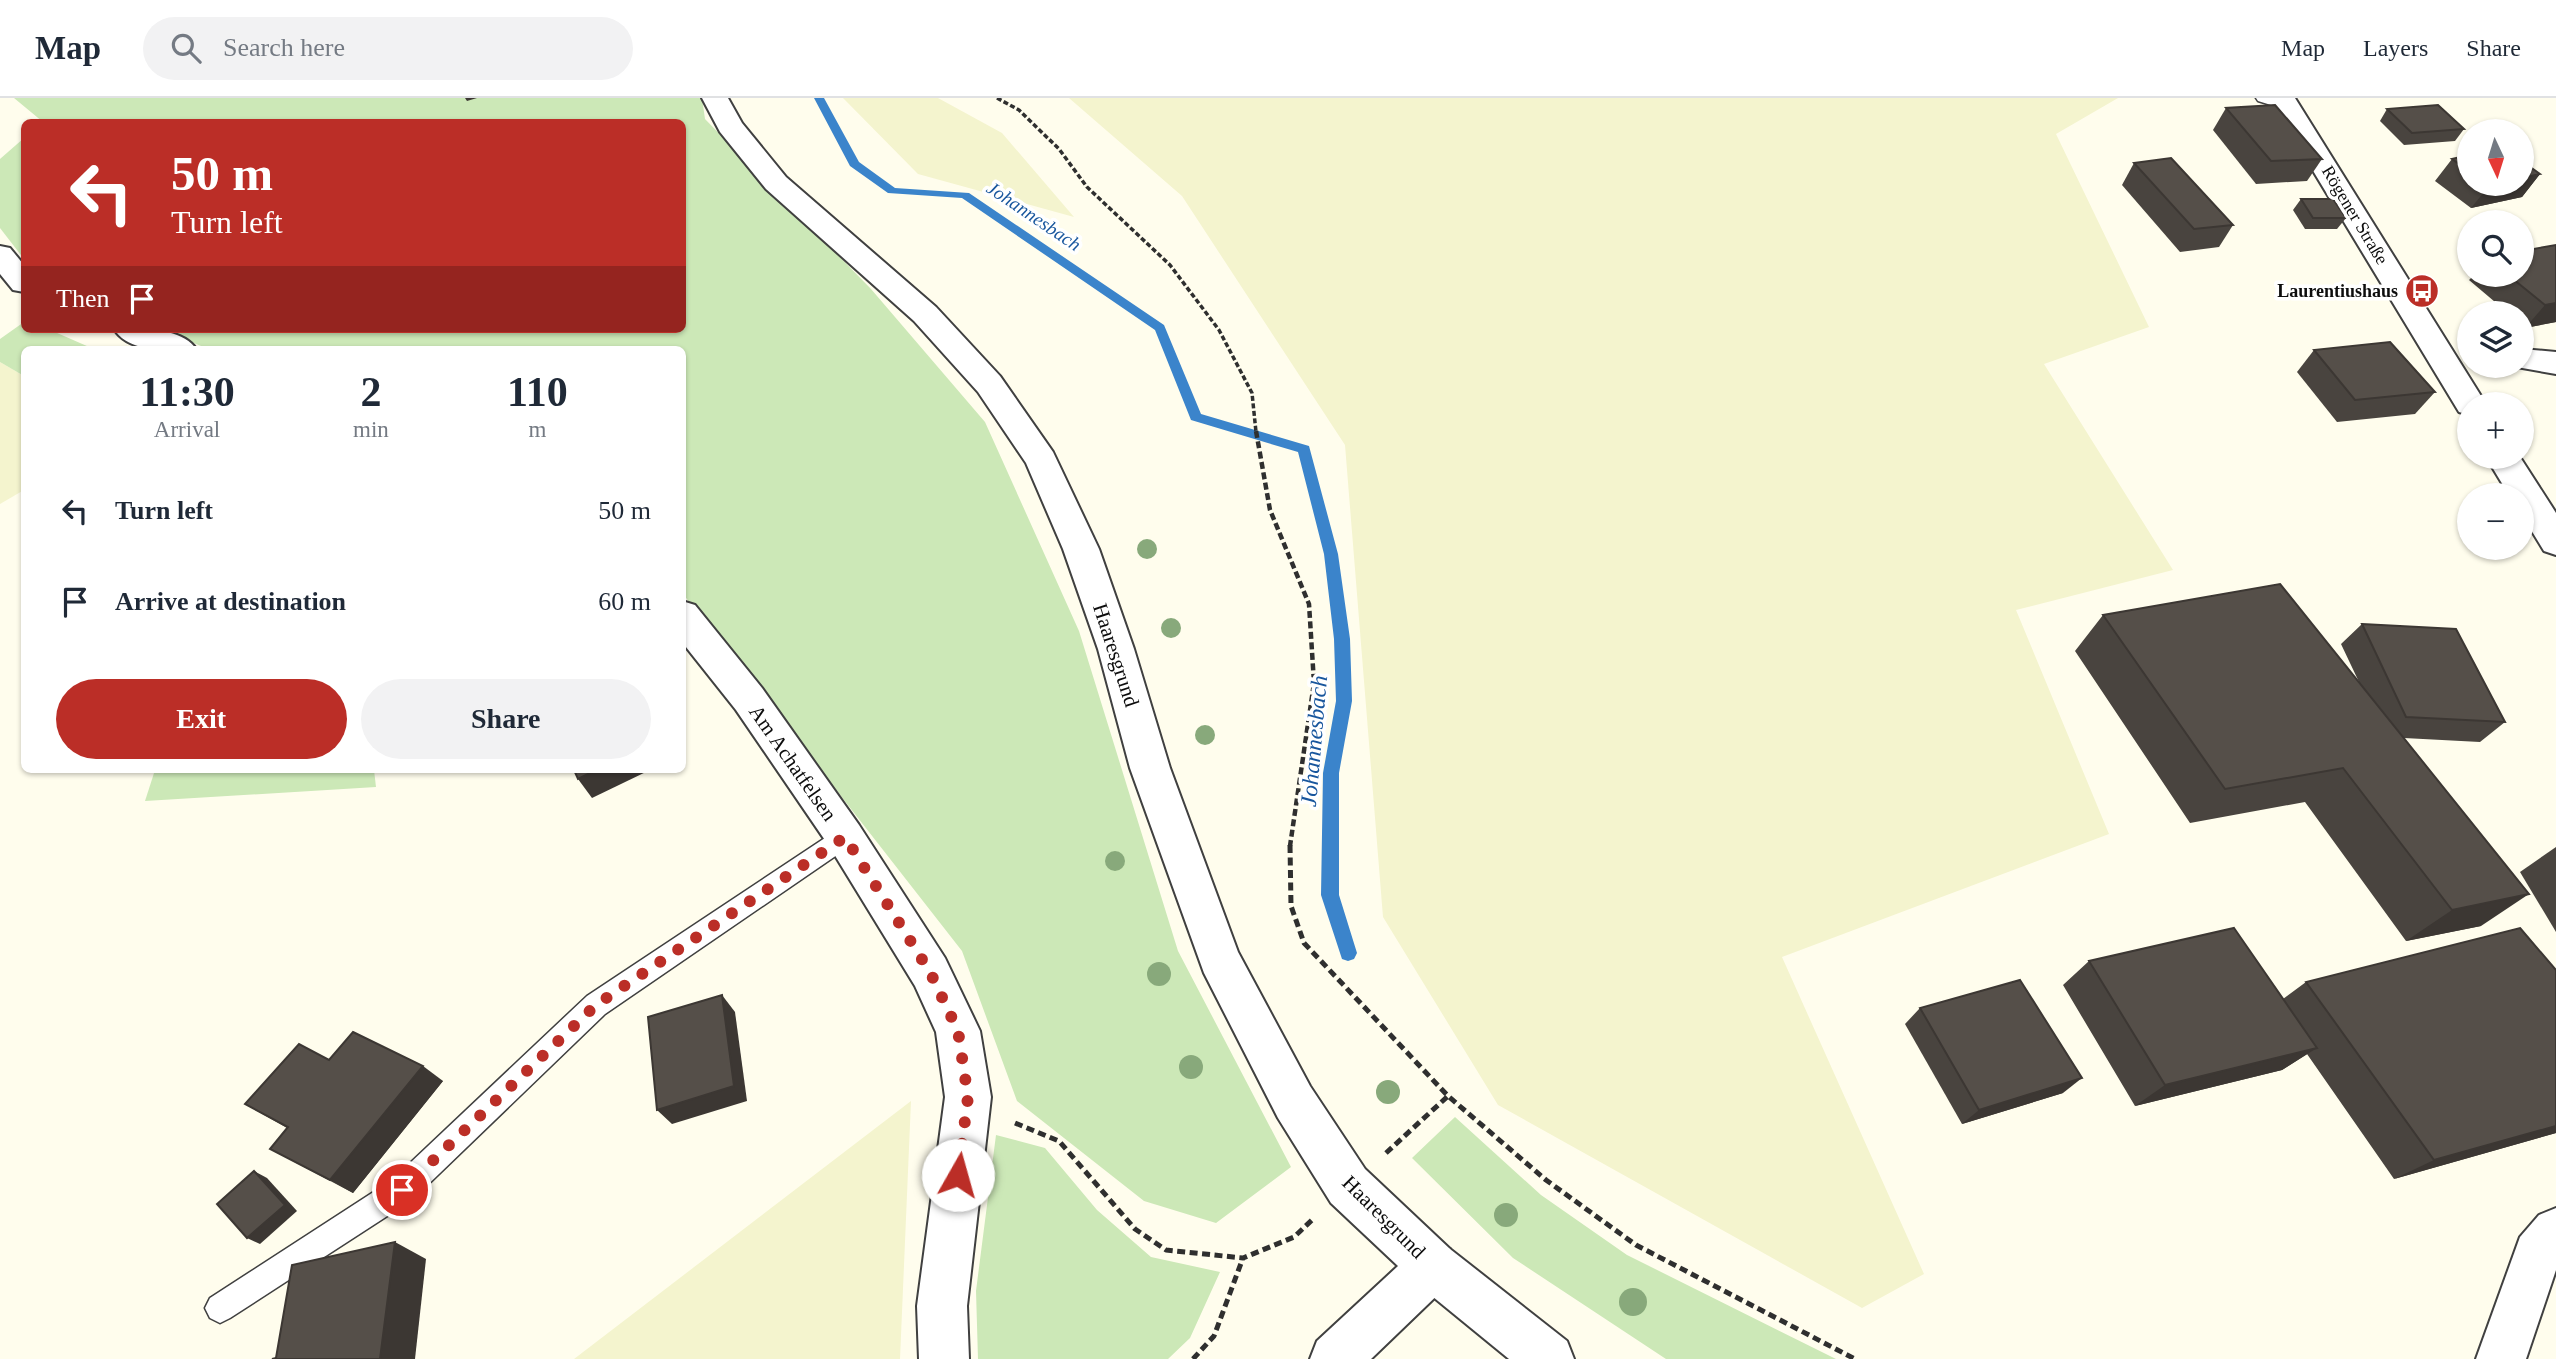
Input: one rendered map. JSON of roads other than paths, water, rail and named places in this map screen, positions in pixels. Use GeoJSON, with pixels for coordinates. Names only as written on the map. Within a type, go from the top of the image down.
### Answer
{"type":"FeatureCollection","features":[{"type":"Feature","properties":{"kind":"street","name":"Haaresgrund"},"geometry":{"type":"LineString","coordinates":[[715,98],[730,127],[776,183],[925,314],[989,384],[1041,460],[1081,549],[1116,649],[1150,768],[1224,969],[1294,1102],[1348,1186],[1433,1266],[1549,1359]]}},
{"type":"Feature","properties":{"kind":"street","name":"Rögener Straße"},"geometry":{"type":"LineString","coordinates":[[2277,100],[2302,129],[2463,392]]}},
{"type":"Feature","properties":{"kind":"street"},"geometry":{"type":"LineString","coordinates":[[0,255],[21,280]]}},
{"type":"Feature","properties":{"kind":"street"},"geometry":{"type":"LineString","coordinates":[[139,333],[171,346]]}},
{"type":"Feature","properties":{"kind":"street"},"geometry":{"type":"LineString","coordinates":[[2437,351],[2457,353]]}},
{"type":"Feature","properties":{"kind":"street"},"geometry":{"type":"LineString","coordinates":[[2534,360],[2556,363]]}},
{"type":"Feature","properties":{"kind":"street"},"geometry":{"type":"LineString","coordinates":[[2510,469],[2556,542]]}},
{"type":"Feature","properties":{"kind":"street","name":"Am Achatfelsen"},"geometry":{"type":"LineString","coordinates":[[686,620],[749,699],[845,837],[930,972],[958,1031],[968,1097],[942,1306],[944,1359]]}},
{"type":"Feature","properties":{"kind":"street"},"geometry":{"type":"LineString","coordinates":[[2501,1359],[2537,1254],[2556,1232]]}},
{"type":"Feature","properties":{"kind":"street"},"geometry":{"type":"LineString","coordinates":[[1335,1359],[1433,1266]]}},
{"type":"Feature","properties":{"kind":"lane"},"geometry":{"type":"LineString","coordinates":[[220,1308],[402,1190],[596,1005],[845,837]]}},
{"type":"Feature","properties":{"kind":"waterway","name":"Johannesbach"},"geometry":{"type":"LineString","coordinates":[[819,98],[854,164],[892,191],[965,195],[1160,328],[1196,417],[1304,449],[1331,554],[1342,639],[1344,701],[1331,773],[1330,895],[1348,953]]}},
{"type":"Feature","properties":{"kind":"place","name":"Laurentiushaus"},"geometry":{"type":"Point","coordinates":[2422,291]}}]}
